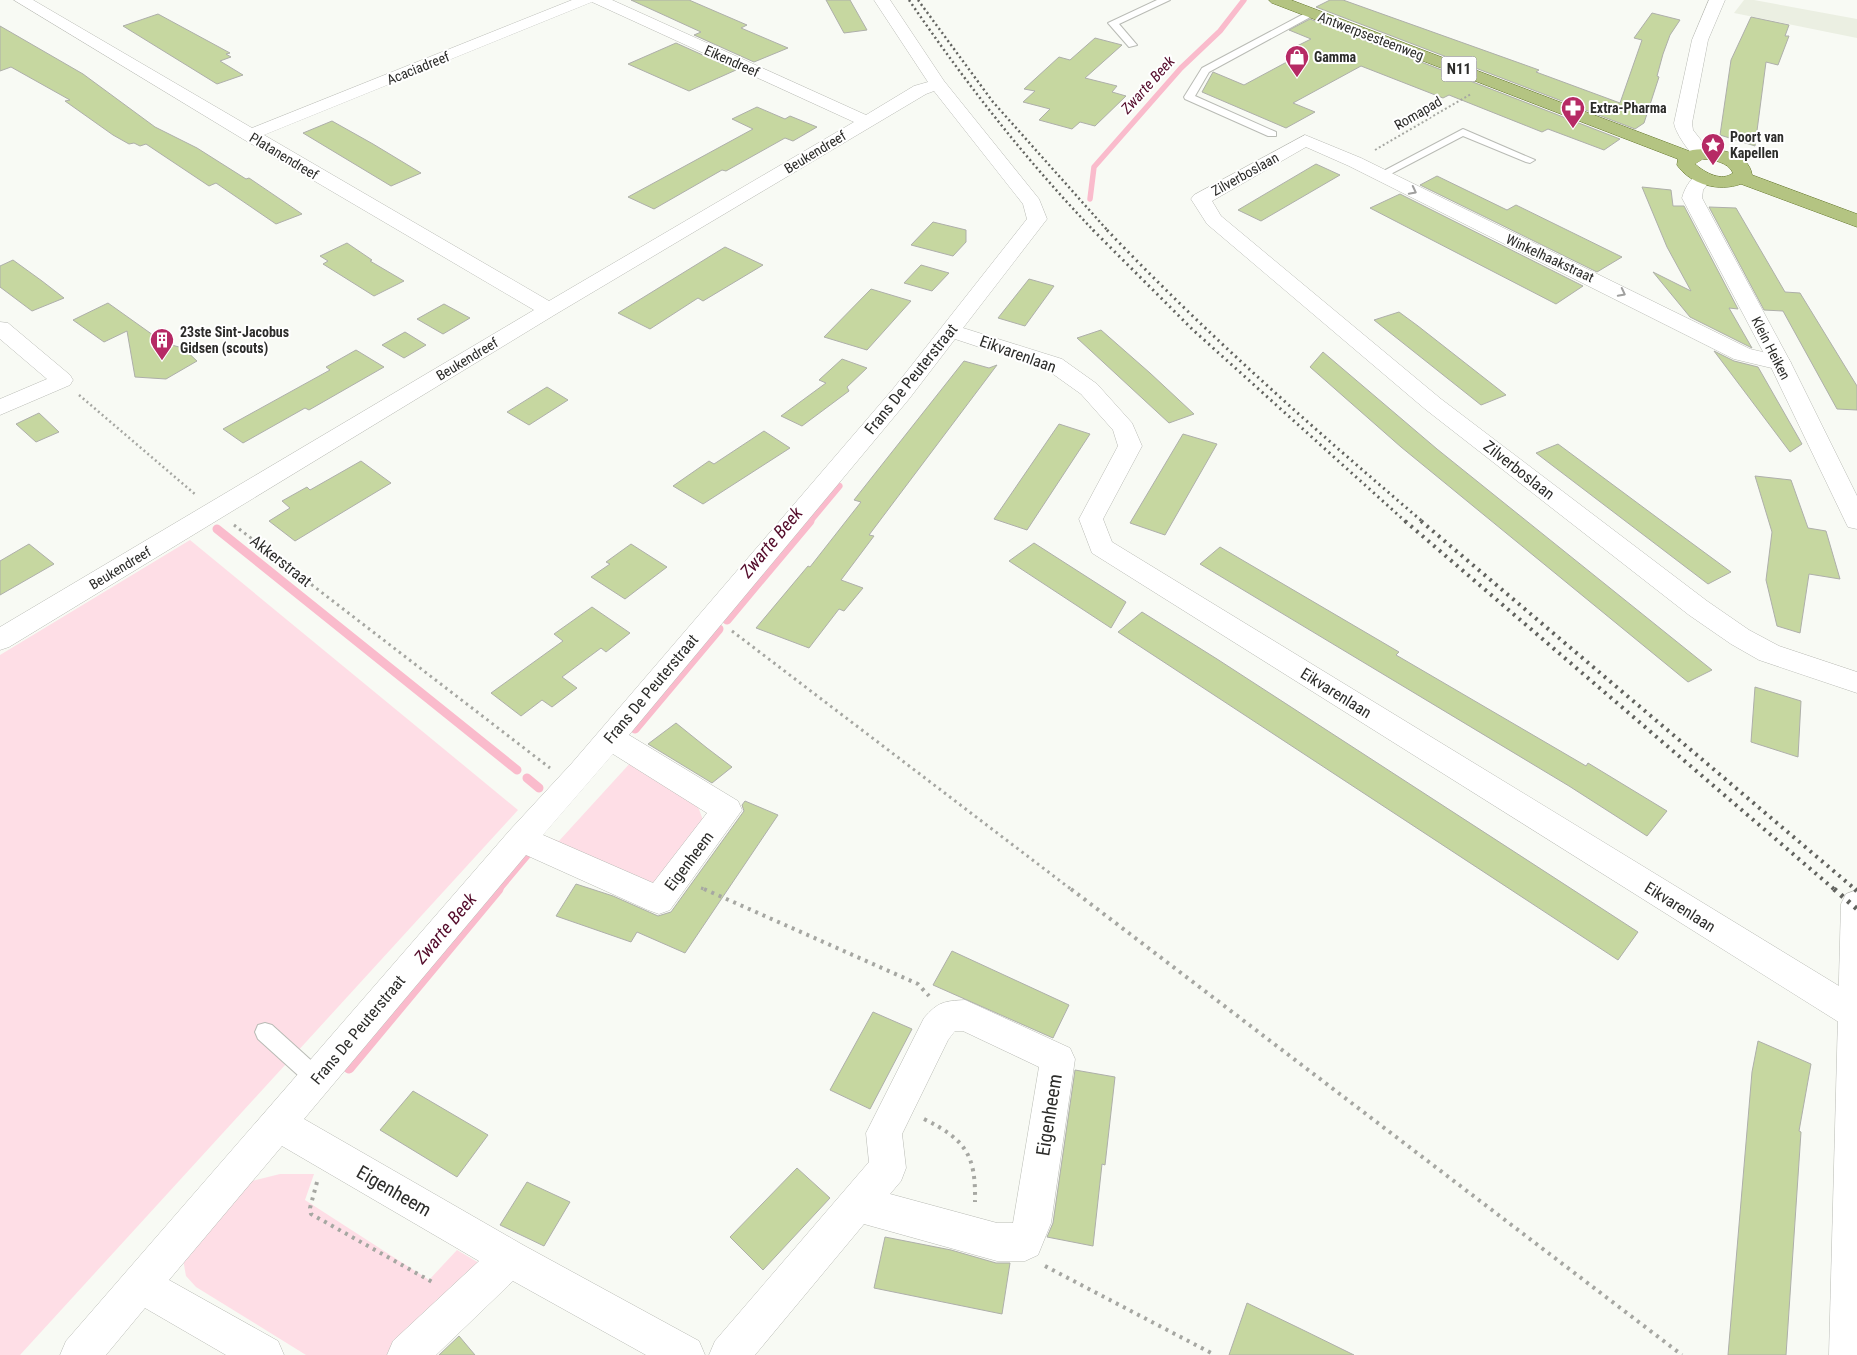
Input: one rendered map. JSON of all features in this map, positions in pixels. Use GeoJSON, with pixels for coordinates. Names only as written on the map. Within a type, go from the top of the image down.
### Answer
{"type":"FeatureCollection","features":[{"type":"Feature","properties":{"kind":"main road","name":"Antwerpsesteenweg"},"geometry":{"type":"LineString","coordinates":[[1277,0],[1641,139],[1696,156]]}},
{"type":"Feature","properties":{"kind":"main road","name":"N11"},"geometry":{"type":"LineString","coordinates":[[1696,156],[1719,156],[1734,162],[1742,170],[1740,177]]}},
{"type":"Feature","properties":{"kind":"main road"},"geometry":{"type":"LineString","coordinates":[[1696,156],[1686,165],[1695,174],[1703,178],[1729,181],[1740,177],[1857,221]]}},
{"type":"Feature","properties":{"kind":"street","name":"Platanendreef"},"geometry":{"type":"LineString","coordinates":[[22,0],[549,310]]}},
{"type":"Feature","properties":{"kind":"street","name":"Acaciadreef"},"geometry":{"type":"LineString","coordinates":[[249,135],[586,0]]}},
{"type":"Feature","properties":{"kind":"street","name":"Eikendreef"},"geometry":{"type":"LineString","coordinates":[[599,0],[866,122]]}},
{"type":"Feature","properties":{"kind":"street","name":"Frans De Peuterstraat"},"geometry":{"type":"LineString","coordinates":[[80,1355],[521,839],[610,738],[901,394],[1037,219],[1032,203],[938,84],[882,0]]}},
{"type":"Feature","properties":{"kind":"street"},"geometry":{"type":"LineString","coordinates":[[1696,156],[1684,131],[1683,123],[1710,2]]}},
{"type":"Feature","properties":{"kind":"street","name":"Beukendreef"},"geometry":{"type":"LineString","coordinates":[[0,640],[866,122],[920,90],[938,84]]}},
{"type":"Feature","properties":{"kind":"street"},"geometry":{"type":"LineString","coordinates":[[1641,139],[1668,139],[1680,136],[1684,131]]}},
{"type":"Feature","properties":{"kind":"street","name":"Winkelhaakstraat"},"geometry":{"type":"LineString","coordinates":[[1322,147],[1747,356],[1780,363]]}},
{"type":"Feature","properties":{"kind":"street","name":"Zilverboslaan"},"geometry":{"type":"LineString","coordinates":[[1322,147],[1210,212],[1214,220],[1433,404],[1698,608],[1740,638],[1769,653],[1857,683]]}},
{"type":"Feature","properties":{"kind":"street","name":"Klein Heiken"},"geometry":{"type":"LineString","coordinates":[[1703,178],[1694,190],[1692,198],[1780,363],[1857,521]]}},
{"type":"Feature","properties":{"kind":"street"},"geometry":{"type":"LineString","coordinates":[[0,328],[62,380],[0,408]]}},
{"type":"Feature","properties":{"kind":"street","name":"Eikvarenlaan"},"geometry":{"type":"LineString","coordinates":[[950,331],[1054,364],[1089,390],[1124,428],[1130,446],[1091,519],[1101,547],[1817,992],[1857,1014]]}},
{"type":"Feature","properties":{"kind":"street","name":"Eigenheem"},"geometry":{"type":"LineString","coordinates":[[521,839],[658,900],[678,877],[727,810],[610,738]]}},
{"type":"Feature","properties":{"kind":"street"},"geometry":{"type":"LineString","coordinates":[[1849,1355],[1857,1014],[1857,904]]}},
{"type":"Feature","properties":{"kind":"street","name":"Eigenheem"},"geometry":{"type":"LineString","coordinates":[[947,1016],[965,1015],[1058,1059],[1032,1223],[1025,1242]]}},
{"type":"Feature","properties":{"kind":"street"},"geometry":{"type":"LineString","coordinates":[[729,1355],[888,1168],[884,1133],[936,1029],[947,1016]]}},
{"type":"Feature","properties":{"kind":"street","name":"Eigenheem"},"geometry":{"type":"LineString","coordinates":[[278,1124],[510,1258],[685,1355]]}},
{"type":"Feature","properties":{"kind":"street"},"geometry":{"type":"LineString","coordinates":[[858,1204],[998,1242],[1025,1242]]}},
{"type":"Feature","properties":{"kind":"street"},"geometry":{"type":"LineString","coordinates":[[407,1355],[510,1258]]}},
{"type":"Feature","properties":{"kind":"street"},"geometry":{"type":"LineString","coordinates":[[141,1284],[264,1355]]}},
{"type":"Feature","properties":{"kind":"lane"},"geometry":{"type":"LineString","coordinates":[[1132,45],[1113,23],[1164,0]]}},
{"type":"Feature","properties":{"kind":"lane"},"geometry":{"type":"LineString","coordinates":[[1272,134],[1189,97],[1205,70],[1311,13]]}},
{"type":"Feature","properties":{"kind":"lane"},"geometry":{"type":"LineString","coordinates":[[1381,175],[1463,132],[1530,160]]}},
{"type":"Feature","properties":{"kind":"lane"},"geometry":{"type":"LineString","coordinates":[[265,1032],[317,1079]]}},
{"type":"Feature","properties":{"kind":"path","name":"Romapad"},"geometry":{"type":"LineString","coordinates":[[1354,162],[1491,81]]}},
{"type":"Feature","properties":{"kind":"path","name":"Akkerstraat"},"geometry":{"type":"LineString","coordinates":[[62,380],[216,510],[570,784]]}},
{"type":"Feature","properties":{"kind":"path"},"geometry":{"type":"LineString","coordinates":[[713,616],[1682,1355]]}},
{"type":"Feature","properties":{"kind":"path"},"geometry":{"type":"LineString","coordinates":[[678,877],[918,984],[947,1016]]}},
{"type":"Feature","properties":{"kind":"path"},"geometry":{"type":"LineString","coordinates":[[896,1108],[925,1120],[963,1142],[972,1159],[976,1182],[975,1208],[969,1235]]}},
{"type":"Feature","properties":{"kind":"path"},"geometry":{"type":"LineString","coordinates":[[324,1151],[310,1208],[312,1214],[465,1301]]}},
{"type":"Feature","properties":{"kind":"path"},"geometry":{"type":"LineString","coordinates":[[1025,1242],[1036,1262],[1215,1355]]}},
{"type":"Feature","properties":{"kind":"shaded area"},"geometry":{"type":"Polygon","coordinates":[[[1744,0],[1754,0],[1857,19],[1857,38],[1734,13],[1744,0]]]}},
{"type":"Feature","properties":{"kind":"shaded area"},"geometry":{"type":"Polygon","coordinates":[[[190,540],[518,810],[20,1355],[0,1355],[0,655],[190,540]]]}},
{"type":"Feature","properties":{"kind":"shaded area"},"geometry":{"type":"Polygon","coordinates":[[[633,760],[695,799],[705,825],[662,881],[649,883],[538,834],[559,841],[633,760]]]}},
{"type":"Feature","properties":{"kind":"shaded area"},"geometry":{"type":"Polygon","coordinates":[[[280,1174],[314,1174],[305,1200],[429,1280],[457,1250],[479,1263],[387,1355],[306,1355],[196,1287],[186,1276],[183,1259],[248,1182],[280,1174]]]}},
{"type":"Feature","properties":{"kind":"building"},"geometry":{"type":"Polygon","coordinates":[[[631,0],[689,0],[747,25],[741,28],[788,48],[754,62],[694,35],[701,32],[631,0]]]}},
{"type":"Feature","properties":{"kind":"building"},"geometry":{"type":"Polygon","coordinates":[[[826,0],[850,0],[867,30],[844,33],[826,0]]]}},
{"type":"Feature","properties":{"kind":"building"},"geometry":{"type":"Polygon","coordinates":[[[1330,0],[1343,0],[1539,70],[1536,72],[1620,103],[1642,40],[1634,38],[1652,13],[1680,20],[1670,35],[1663,54],[1657,76],[1659,77],[1644,123],[1635,129],[1316,7],[1330,0]]]}},
{"type":"Feature","properties":{"kind":"building"},"geometry":{"type":"Polygon","coordinates":[[[158,14],[230,53],[226,54],[231,57],[220,61],[243,75],[217,84],[123,26],[158,14]]]}},
{"type":"Feature","properties":{"kind":"building"},"geometry":{"type":"Polygon","coordinates":[[[1751,17],[1789,25],[1785,36],[1789,36],[1778,65],[1766,62],[1755,146],[1720,135],[1731,60],[1751,17]]]}},
{"type":"Feature","properties":{"kind":"building"},"geometry":{"type":"Polygon","coordinates":[[[1310,19],[1620,139],[1604,150],[1548,129],[1542,132],[1449,95],[1443,98],[1361,66],[1293,103],[1315,112],[1286,128],[1202,92],[1213,72],[1244,85],[1298,56],[1287,51],[1311,39],[1289,30],[1310,19]]]}},
{"type":"Feature","properties":{"kind":"building"},"geometry":{"type":"Polygon","coordinates":[[[0,26],[83,74],[155,127],[197,148],[246,179],[249,178],[302,214],[276,224],[216,183],[209,186],[146,144],[140,146],[134,143],[129,144],[113,135],[65,101],[70,100],[11,67],[0,71],[0,26]]]}},
{"type":"Feature","properties":{"kind":"building"},"geometry":{"type":"Polygon","coordinates":[[[1095,38],[1122,45],[1085,78],[1117,86],[1112,92],[1126,96],[1095,126],[1080,122],[1072,129],[1039,120],[1050,109],[1023,102],[1035,91],[1024,89],[1059,57],[1070,60],[1095,38]]]}},
{"type":"Feature","properties":{"kind":"building"},"geometry":{"type":"Polygon","coordinates":[[[676,43],[736,70],[689,91],[628,64],[676,43]]]}},
{"type":"Feature","properties":{"kind":"building"},"geometry":{"type":"Polygon","coordinates":[[[757,107],[785,119],[790,116],[817,127],[793,141],[785,138],[726,171],[722,170],[654,209],[628,197],[753,129],[732,119],[757,107]]]}},
{"type":"Feature","properties":{"kind":"building"},"geometry":{"type":"Polygon","coordinates":[[[332,121],[421,173],[391,186],[303,133],[332,121]]]}},
{"type":"Feature","properties":{"kind":"building"},"geometry":{"type":"Polygon","coordinates":[[[1316,164],[1340,175],[1261,221],[1238,210],[1316,164]]]}},
{"type":"Feature","properties":{"kind":"building"},"geometry":{"type":"Polygon","coordinates":[[[1437,176],[1507,210],[1516,205],[1622,257],[1597,272],[1420,185],[1437,176]]]}},
{"type":"Feature","properties":{"kind":"building"},"geometry":{"type":"Polygon","coordinates":[[[1642,187],[1671,190],[1673,206],[1684,206],[1738,309],[1729,308],[1752,348],[1690,317],[1653,272],[1691,291],[1667,247],[1642,187]]]}},
{"type":"Feature","properties":{"kind":"building"},"geometry":{"type":"Polygon","coordinates":[[[1400,194],[1583,286],[1556,304],[1370,208],[1400,194]]]}},
{"type":"Feature","properties":{"kind":"building"},"geometry":{"type":"Polygon","coordinates":[[[1709,207],[1736,208],[1785,292],[1800,293],[1857,386],[1857,410],[1837,409],[1783,311],[1764,310],[1709,207]]]}},
{"type":"Feature","properties":{"kind":"building"},"geometry":{"type":"Polygon","coordinates":[[[933,222],[966,230],[966,242],[953,256],[911,245],[933,222]]]}},
{"type":"Feature","properties":{"kind":"building"},"geometry":{"type":"Polygon","coordinates":[[[347,243],[372,260],[370,261],[404,281],[374,296],[323,264],[328,261],[320,256],[347,243]]]}},
{"type":"Feature","properties":{"kind":"building"},"geometry":{"type":"Polygon","coordinates":[[[725,247],[763,265],[703,301],[698,298],[650,329],[618,313],[725,247]]]}},
{"type":"Feature","properties":{"kind":"building"},"geometry":{"type":"Polygon","coordinates":[[[13,260],[64,298],[32,311],[0,287],[0,266],[13,260]]]}},
{"type":"Feature","properties":{"kind":"building"},"geometry":{"type":"Polygon","coordinates":[[[921,265],[949,273],[932,291],[904,283],[921,265]]]}},
{"type":"Feature","properties":{"kind":"building"},"geometry":{"type":"Polygon","coordinates":[[[1029,279],[1054,286],[1025,326],[998,318],[1029,279]]]}},
{"type":"Feature","properties":{"kind":"building"},"geometry":{"type":"Polygon","coordinates":[[[871,289],[911,301],[867,350],[824,337],[871,289]]]}},
{"type":"Feature","properties":{"kind":"building"},"geometry":{"type":"Polygon","coordinates":[[[108,303],[160,340],[160,342],[183,348],[197,361],[166,379],[135,377],[127,331],[104,342],[73,320],[108,303]]]}},
{"type":"Feature","properties":{"kind":"building"},"geometry":{"type":"Polygon","coordinates":[[[444,304],[470,318],[443,334],[417,319],[444,304]]]}},
{"type":"Feature","properties":{"kind":"building"},"geometry":{"type":"Polygon","coordinates":[[[1399,312],[1506,395],[1481,405],[1374,320],[1399,312]]]}},
{"type":"Feature","properties":{"kind":"building"},"geometry":{"type":"Polygon","coordinates":[[[1101,330],[1194,414],[1169,423],[1077,338],[1101,330]]]}},
{"type":"Feature","properties":{"kind":"building"},"geometry":{"type":"Polygon","coordinates":[[[405,332],[426,345],[404,358],[382,345],[405,332]]]}},
{"type":"Feature","properties":{"kind":"building"},"geometry":{"type":"Polygon","coordinates":[[[356,350],[384,367],[309,410],[305,408],[243,443],[223,429],[330,370],[326,367],[356,350]]]}},
{"type":"Feature","properties":{"kind":"building"},"geometry":{"type":"Polygon","coordinates":[[[1714,351],[1734,361],[1758,367],[1802,444],[1790,452],[1714,351]]]}},
{"type":"Feature","properties":{"kind":"building"},"geometry":{"type":"Polygon","coordinates":[[[1323,352],[1437,449],[1712,670],[1688,682],[1401,447],[1310,367],[1323,352]]]}},
{"type":"Feature","properties":{"kind":"building"},"geometry":{"type":"Polygon","coordinates":[[[842,359],[867,368],[847,387],[849,391],[802,426],[781,416],[826,383],[819,380],[842,359]]]}},
{"type":"Feature","properties":{"kind":"building"},"geometry":{"type":"Polygon","coordinates":[[[964,361],[989,368],[997,365],[869,535],[874,536],[841,580],[863,588],[844,611],[839,609],[809,648],[756,628],[808,566],[810,567],[861,502],[854,500],[964,361]]]}},
{"type":"Feature","properties":{"kind":"building"},"geometry":{"type":"Polygon","coordinates":[[[547,387],[568,400],[529,425],[507,412],[547,387]]]}},
{"type":"Feature","properties":{"kind":"building"},"geometry":{"type":"Polygon","coordinates":[[[39,413],[59,432],[36,442],[16,424],[39,413]]]}},
{"type":"Feature","properties":{"kind":"building"},"geometry":{"type":"Polygon","coordinates":[[[1059,424],[1090,434],[1027,530],[994,519],[1059,424]]]}},
{"type":"Feature","properties":{"kind":"building"},"geometry":{"type":"Polygon","coordinates":[[[764,431],[790,448],[703,504],[673,486],[709,461],[714,464],[764,431]]]}},
{"type":"Feature","properties":{"kind":"building"},"geometry":{"type":"Polygon","coordinates":[[[1183,434],[1217,444],[1165,535],[1130,523],[1183,434]]]}},
{"type":"Feature","properties":{"kind":"building"},"geometry":{"type":"Polygon","coordinates":[[[1558,444],[1731,572],[1708,584],[1536,453],[1558,444]]]}},
{"type":"Feature","properties":{"kind":"building"},"geometry":{"type":"Polygon","coordinates":[[[361,461],[391,483],[295,541],[269,521],[290,508],[282,501],[307,487],[310,490],[361,461]]]}},
{"type":"Feature","properties":{"kind":"building"},"geometry":{"type":"Polygon","coordinates":[[[1755,476],[1791,480],[1808,528],[1826,531],[1840,579],[1809,574],[1800,633],[1777,626],[1766,580],[1772,532],[1755,476]]]}},
{"type":"Feature","properties":{"kind":"building"},"geometry":{"type":"Polygon","coordinates":[[[1034,543],[1126,602],[1111,628],[1009,561],[1034,543]]]}},
{"type":"Feature","properties":{"kind":"building"},"geometry":{"type":"Polygon","coordinates":[[[29,544],[54,564],[0,595],[0,561],[29,544]]]}},
{"type":"Feature","properties":{"kind":"building"},"geometry":{"type":"Polygon","coordinates":[[[631,544],[667,567],[625,599],[591,577],[610,564],[606,562],[631,544]]]}},
{"type":"Feature","properties":{"kind":"building"},"geometry":{"type":"Polygon","coordinates":[[[1220,547],[1399,652],[1396,655],[1586,766],[1588,763],[1667,811],[1647,836],[1569,786],[1200,564],[1220,547]]]}},
{"type":"Feature","properties":{"kind":"building"},"geometry":{"type":"Polygon","coordinates":[[[592,607],[630,633],[606,652],[601,648],[562,677],[577,688],[552,707],[542,700],[521,716],[491,693],[563,641],[554,634],[592,607]]]}},
{"type":"Feature","properties":{"kind":"building"},"geometry":{"type":"Polygon","coordinates":[[[1142,612],[1638,932],[1618,960],[1118,632],[1142,612]]]}},
{"type":"Feature","properties":{"kind":"building"},"geometry":{"type":"Polygon","coordinates":[[[1755,687],[1801,701],[1798,757],[1751,742],[1755,687]]]}},
{"type":"Feature","properties":{"kind":"building"},"geometry":{"type":"Polygon","coordinates":[[[676,723],[732,767],[712,783],[648,744],[676,723]]]}},
{"type":"Feature","properties":{"kind":"building"},"geometry":{"type":"Polygon","coordinates":[[[745,801],[778,815],[685,953],[637,932],[631,942],[556,916],[576,884],[613,896],[658,916],[671,912],[744,811],[742,805],[745,801]]]}},
{"type":"Feature","properties":{"kind":"building"},"geometry":{"type":"Polygon","coordinates":[[[952,951],[1069,1005],[1053,1038],[933,985],[952,951]]]}},
{"type":"Feature","properties":{"kind":"building"},"geometry":{"type":"Polygon","coordinates":[[[873,1012],[912,1029],[870,1109],[830,1090],[873,1012]]]}},
{"type":"Feature","properties":{"kind":"building"},"geometry":{"type":"Polygon","coordinates":[[[1758,1041],[1811,1064],[1799,1131],[1801,1132],[1786,1355],[1728,1355],[1752,1072],[1758,1041]]]}},
{"type":"Feature","properties":{"kind":"building"},"geometry":{"type":"Polygon","coordinates":[[[1075,1070],[1115,1077],[1105,1165],[1102,1164],[1093,1246],[1047,1237],[1053,1223],[1075,1070]]]}},
{"type":"Feature","properties":{"kind":"building"},"geometry":{"type":"Polygon","coordinates":[[[413,1091],[488,1135],[457,1177],[380,1130],[413,1091]]]}},
{"type":"Feature","properties":{"kind":"building"},"geometry":{"type":"Polygon","coordinates":[[[797,1168],[830,1198],[763,1270],[730,1237],[797,1168]]]}},
{"type":"Feature","properties":{"kind":"building"},"geometry":{"type":"Polygon","coordinates":[[[527,1182],[570,1202],[544,1246],[500,1225],[527,1182]]]}},
{"type":"Feature","properties":{"kind":"building"},"geometry":{"type":"Polygon","coordinates":[[[885,1237],[951,1250],[996,1263],[1010,1263],[1002,1314],[874,1288],[885,1237]]]}},
{"type":"Feature","properties":{"kind":"building"},"geometry":{"type":"Polygon","coordinates":[[[1247,1303],[1301,1329],[1354,1355],[1229,1355],[1247,1303]]]}},
{"type":"Feature","properties":{"kind":"building"},"geometry":{"type":"Polygon","coordinates":[[[459,1336],[475,1355],[439,1355],[459,1336]]]}},
{"type":"Feature","properties":{"kind":"waterway","name":"Zwarte Beek"},"geometry":{"type":"LineString","coordinates":[[1090,199],[1094,167],[1181,68],[1220,31],[1244,0]]}},
{"type":"Feature","properties":{"kind":"waterway","name":"Zwarte Beek"},"geometry":{"type":"LineString","coordinates":[[809,522],[839,486]]}},
{"type":"Feature","properties":{"kind":"waterway","name":"Zwarte Beek"},"geometry":{"type":"LineString","coordinates":[[727,620],[810,521]]}},
{"type":"Feature","properties":{"kind":"waterway"},"geometry":{"type":"LineString","coordinates":[[217,529],[517,770]]}},
{"type":"Feature","properties":{"kind":"waterway","name":"Zwarte Beek"},"geometry":{"type":"LineString","coordinates":[[635,729],[719,629]]}},
{"type":"Feature","properties":{"kind":"waterway"},"geometry":{"type":"LineString","coordinates":[[527,778],[539,788]]}},
{"type":"Feature","properties":{"kind":"waterway","name":"Zwarte Beek"},"geometry":{"type":"LineString","coordinates":[[497,890],[533,847]]}},
{"type":"Feature","properties":{"kind":"waterway","name":"Zwarte Beek"},"geometry":{"type":"LineString","coordinates":[[349,1068],[498,889]]}},
{"type":"Feature","properties":{"kind":"railway"},"geometry":{"type":"LineString","coordinates":[[909,0],[952,61],[1020,148],[1094,231]]}},
{"type":"Feature","properties":{"kind":"railway"},"geometry":{"type":"LineString","coordinates":[[918,0],[993,102],[1108,231]]}},
{"type":"Feature","properties":{"kind":"railway"},"geometry":{"type":"LineString","coordinates":[[1107,230],[1222,344],[1423,522]]}},
{"type":"Feature","properties":{"kind":"railway"},"geometry":{"type":"LineString","coordinates":[[1094,231],[1192,329],[1406,522]]}},
{"type":"Feature","properties":{"kind":"railway"},"geometry":{"type":"LineString","coordinates":[[1405,521],[1835,890]]}},
{"type":"Feature","properties":{"kind":"railway"},"geometry":{"type":"LineString","coordinates":[[1421,521],[1856,890]]}},
{"type":"Feature","properties":{"kind":"railway"},"geometry":{"type":"LineString","coordinates":[[1834,889],[1857,909]]}},
{"type":"Feature","properties":{"kind":"place","name":"Gamma"},"geometry":{"type":"Point","coordinates":[1297,78]}},
{"type":"Feature","properties":{"kind":"place","name":"Extra-Pharma"},"geometry":{"type":"Point","coordinates":[1573,129]}},
{"type":"Feature","properties":{"kind":"place","name":"Poort van Kapellen"},"geometry":{"type":"Point","coordinates":[1713,166]}},
{"type":"Feature","properties":{"kind":"place","name":"23ste Sint-Jacobus Gidsen (scouts)"},"geometry":{"type":"Point","coordinates":[162,361]}}]}
